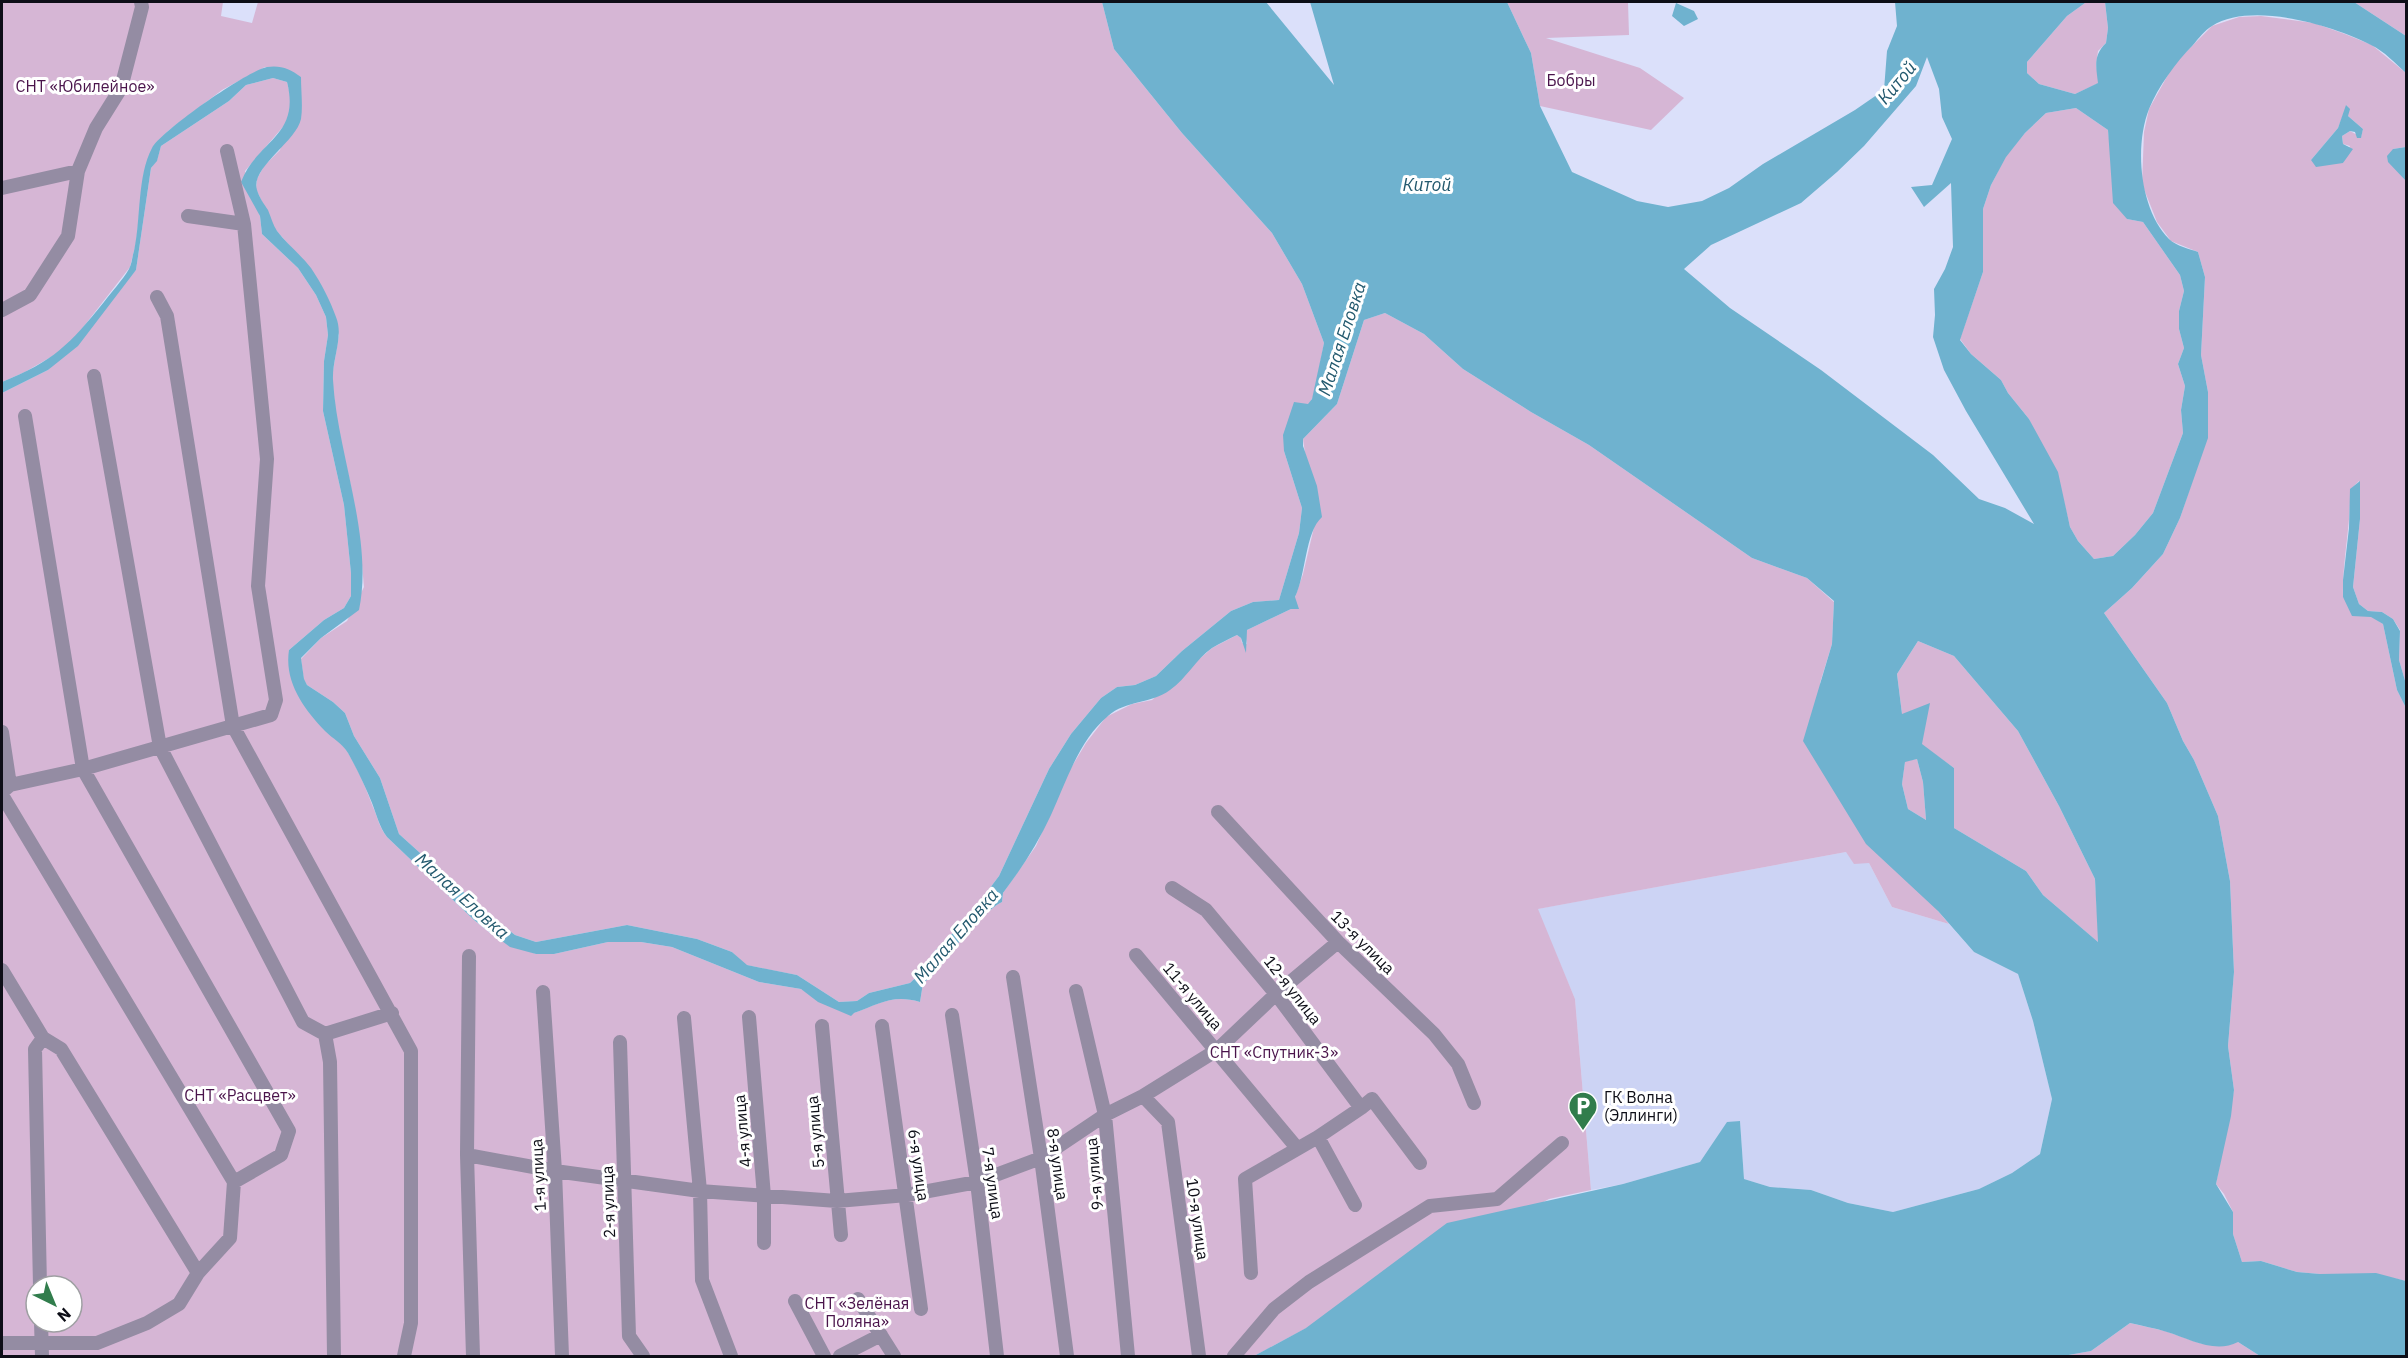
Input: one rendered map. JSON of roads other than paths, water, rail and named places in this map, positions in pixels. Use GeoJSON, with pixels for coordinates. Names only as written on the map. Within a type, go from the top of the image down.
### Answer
{"type":"FeatureCollection","features":[{"type":"Feature","properties":{"kind":"street"},"geometry":{"type":"LineString","coordinates":[[2,310],[30,295],[68,236],[78,171],[96,128],[121,88],[142,7],[141,2]]}},
{"type":"Feature","properties":{"kind":"street"},"geometry":{"type":"LineString","coordinates":[[4,791],[271,715],[276,700],[258,586],[267,459],[244,224],[227,151]]}},
{"type":"Feature","properties":{"kind":"street"},"geometry":{"type":"LineString","coordinates":[[2,188],[78,171]]}},
{"type":"Feature","properties":{"kind":"street"},"geometry":{"type":"LineString","coordinates":[[188,216],[244,224]]}},
{"type":"Feature","properties":{"kind":"street"},"geometry":{"type":"LineString","coordinates":[[157,297],[167,316],[233,726],[411,1051],[411,1323],[404,1356]]}},
{"type":"Feature","properties":{"kind":"street"},"geometry":{"type":"LineString","coordinates":[[94,376],[160,747],[303,1022],[326,1034],[392,1013]]}},
{"type":"Feature","properties":{"kind":"street"},"geometry":{"type":"LineString","coordinates":[[25,416],[83,769],[289,1131],[280,1155],[234,1182]]}},
{"type":"Feature","properties":{"kind":"street"},"geometry":{"type":"LineString","coordinates":[[2,732],[4,791],[234,1182],[230,1238],[198,1273],[179,1304],[147,1323],[97,1343],[42,1350],[2,1342]]}},
{"type":"Feature","properties":{"kind":"street","name":"13-я улица"},"geometry":{"type":"LineString","coordinates":[[1218,812],[1338,942],[1434,1034],[1458,1064],[1474,1103]]}},
{"type":"Feature","properties":{"kind":"street","name":"12-я улица"},"geometry":{"type":"LineString","coordinates":[[1172,888],[1206,910],[1276,994],[1361,1108]]}},
{"type":"Feature","properties":{"kind":"street"},"geometry":{"type":"LineString","coordinates":[[466,1155],[555,1171],[700,1191],[837,1201],[907,1195],[977,1182],[1041,1158],[1105,1115],[1143,1096],[1217,1050],[1276,994],[1338,942]]}},
{"type":"Feature","properties":{"kind":"street","name":"11-я улица"},"geometry":{"type":"LineString","coordinates":[[1136,955],[1297,1148]]}},
{"type":"Feature","properties":{"kind":"street"},"geometry":{"type":"LineString","coordinates":[[469,956],[466,1155],[473,1356]]}},
{"type":"Feature","properties":{"kind":"street"},"geometry":{"type":"LineString","coordinates":[[2,970],[43,1038],[61,1048],[198,1273]]}},
{"type":"Feature","properties":{"kind":"street","name":"8-я улица"},"geometry":{"type":"LineString","coordinates":[[1013,977],[1041,1158],[1066,1356]]}},
{"type":"Feature","properties":{"kind":"street","name":"9-я улица"},"geometry":{"type":"LineString","coordinates":[[1077,991],[1105,1115],[1128,1356]]}},
{"type":"Feature","properties":{"kind":"street","name":"1-я улица"},"geometry":{"type":"LineString","coordinates":[[543,992],[555,1171],[562,1356]]}},
{"type":"Feature","properties":{"kind":"street","name":"7-я улица"},"geometry":{"type":"LineString","coordinates":[[952,1015],[977,1182],[997,1356]]}},
{"type":"Feature","properties":{"kind":"street","name":"4-я улица"},"geometry":{"type":"LineString","coordinates":[[749,1017],[764,1196],[764,1243]]}},
{"type":"Feature","properties":{"kind":"street"},"geometry":{"type":"LineString","coordinates":[[684,1018],[700,1191],[702,1280],[731,1356]]}},
{"type":"Feature","properties":{"kind":"street","name":"5-я улица"},"geometry":{"type":"LineString","coordinates":[[822,1026],[842,1236]]}},
{"type":"Feature","properties":{"kind":"street","name":"6-я улица"},"geometry":{"type":"LineString","coordinates":[[882,1026],[921,1309]]}},
{"type":"Feature","properties":{"kind":"street"},"geometry":{"type":"LineString","coordinates":[[326,1034],[330,1062],[334,1356]]}},
{"type":"Feature","properties":{"kind":"street"},"geometry":{"type":"LineString","coordinates":[[40,1274],[34,1049],[43,1038]]}},
{"type":"Feature","properties":{"kind":"street","name":"2-я улица"},"geometry":{"type":"LineString","coordinates":[[620,1042],[629,1336],[643,1356]]}},
{"type":"Feature","properties":{"kind":"street","name":"10-я улица"},"geometry":{"type":"LineString","coordinates":[[1143,1096],[1168,1122],[1199,1356]]}},
{"type":"Feature","properties":{"kind":"street"},"geometry":{"type":"LineString","coordinates":[[1251,1273],[1245,1179],[1318,1137],[1372,1099],[1420,1164]]}},
{"type":"Feature","properties":{"kind":"street"},"geometry":{"type":"LineString","coordinates":[[1318,1137],[1355,1205]]}},
{"type":"Feature","properties":{"kind":"street"},"geometry":{"type":"LineString","coordinates":[[1234,1356],[1274,1309],[1309,1282],[1430,1206],[1497,1200],[1562,1143]]}},
{"type":"Feature","properties":{"kind":"street"},"geometry":{"type":"LineString","coordinates":[[858,1299],[894,1356]]}},
{"type":"Feature","properties":{"kind":"street"},"geometry":{"type":"LineString","coordinates":[[795,1301],[824,1356]]}},
{"type":"Feature","properties":{"kind":"street"},"geometry":{"type":"LineString","coordinates":[[41,1334],[42,1350]]}},
{"type":"Feature","properties":{"kind":"street"},"geometry":{"type":"LineString","coordinates":[[840,1356],[881,1335]]}},
{"type":"Feature","properties":{"kind":"water","name":"Китой"},"geometry":{"type":"Polygon","coordinates":[[[1102,2],[1266,2],[1334,85],[1310,2],[1507,2],[1531,53],[1540,106],[1572,172],[1637,201],[1668,207],[1702,201],[1729,188],[1763,164],[1855,110],[1884,90],[1887,51],[1897,26],[1895,2],[2098,2],[2085,3],[2067,16],[2027,62],[2027,73],[2039,84],[2075,94],[2098,83],[2096,62],[2099,52],[2106,43],[2108,28],[2105,2],[2354,2],[2406,36],[2406,73],[2376,48],[2336,30],[2269,16],[2228,19],[2212,26],[2202,35],[2174,67],[2153,101],[2144,124],[2142,177],[2146,195],[2159,227],[2172,241],[2198,252],[2205,277],[2201,355],[2208,392],[2208,438],[2180,518],[2163,554],[2132,588],[2104,613],[2167,703],[2218,816],[2230,881],[2234,972],[2228,1046],[2234,1090],[2231,1116],[2216,1184],[2233,1212],[2233,1234],[2242,1262],[2261,1261],[2297,1272],[2320,1274],[2376,1273],[2406,1281],[2406,1356],[2260,1356],[2238,1342],[2211,1346],[2130,1323],[2091,1351],[2063,1356],[1254,1356],[1306,1328],[1447,1223],[1623,1184],[1700,1162],[1727,1122],[1740,1121],[1744,1179],[1770,1187],[1811,1190],[1848,1203],[1893,1212],[1979,1189],[2012,1173],[2040,1154],[2052,1099],[2033,1021],[2018,974],[1974,952],[1938,911],[1866,844],[1803,741],[1832,644],[1834,601],[1807,578],[1752,558],[1589,445],[1463,369],[1424,334],[1385,313],[1364,320],[1337,404],[1303,439],[1303,446],[1317,486],[1322,517],[1312,533],[1295,597],[1299,609],[1291,609],[1247,630],[1246,653],[1241,638],[1237,635],[1206,652],[1170,690],[1155,698],[1123,707],[1108,716],[1081,749],[1046,825],[1003,893],[1002,902],[972,928],[933,975],[923,983],[920,1002],[902,999],[879,1003],[851,1016],[818,1002],[801,989],[759,982],[672,947],[641,942],[608,942],[554,954],[536,954],[510,947],[474,920],[387,837],[348,753],[325,731],[303,704],[290,673],[289,650],[324,620],[344,608],[351,596],[351,573],[344,505],[323,411],[324,361],[328,335],[326,317],[316,295],[298,268],[262,234],[260,216],[241,182],[257,156],[283,127],[288,115],[290,100],[287,82],[273,78],[246,85],[229,101],[161,146],[157,161],[151,168],[136,270],[78,346],[48,370],[2,393],[2,382],[35,367],[70,341],[129,269],[136,239],[147,159],[159,140],[206,102],[257,71],[267,67],[281,67],[301,77],[301,119],[291,137],[260,173],[257,190],[277,231],[311,268],[336,317],[339,332],[333,380],[336,408],[362,554],[359,610],[321,638],[301,658],[307,685],[345,713],[354,736],[380,778],[399,834],[480,907],[515,935],[536,942],[627,925],[697,939],[732,952],[747,965],[797,975],[839,1002],[857,1001],[869,993],[910,983],[926,968],[933,953],[965,921],[999,876],[1049,769],[1071,734],[1101,698],[1117,687],[1135,685],[1156,676],[1182,651],[1231,611],[1253,602],[1279,600],[1299,533],[1302,508],[1284,451],[1283,435],[1294,402],[1308,404],[1312,399],[1324,343],[1302,284],[1272,233],[1182,133],[1114,49],[1102,2]],[[1927,57],[1916,86],[1864,146],[1801,203],[1711,245],[1684,269],[1730,308],[1821,370],[1933,455],[1979,499],[2005,508],[2034,524],[1966,411],[1944,370],[1933,337],[1934,289],[1953,247],[1951,183],[1924,207],[1911,187],[1932,185],[1952,139],[1942,117],[1939,89],[1927,57]],[[2076,108],[2046,113],[2025,133],[2006,157],[1991,185],[1983,209],[1983,272],[1960,340],[1971,354],[2001,380],[2008,393],[2029,419],[2058,472],[2070,527],[2078,541],[2094,559],[2113,556],[2135,535],[2153,513],[2183,433],[2181,410],[2185,386],[2178,364],[2184,348],[2179,329],[2179,311],[2184,291],[2180,275],[2143,222],[2127,219],[2113,203],[2108,130],[2076,108]],[[1918,641],[1897,674],[1902,714],[1930,703],[1922,744],[1954,768],[1954,828],[2026,871],[2043,895],[2098,942],[2095,879],[2018,731],[1954,656],[1918,641]],[[1917,759],[1905,762],[1902,784],[1908,809],[1926,820],[1923,782],[1917,759]]]}},
{"type":"Feature","properties":{"kind":"water"},"geometry":{"type":"Polygon","coordinates":[[[1676,3],[1694,11],[1698,19],[1684,26],[1672,16],[1676,3]]]}},
{"type":"Feature","properties":{"kind":"water"},"geometry":{"type":"Polygon","coordinates":[[[2346,105],[2350,109],[2348,116],[2363,129],[2361,138],[2357,138],[2355,132],[2350,131],[2342,136],[2343,144],[2353,149],[2343,163],[2316,167],[2311,160],[2338,128],[2346,105]]]}},
{"type":"Feature","properties":{"kind":"water"},"geometry":{"type":"Polygon","coordinates":[[[2406,147],[2406,181],[2388,162],[2387,156],[2393,149],[2406,147]]]}},
{"type":"Feature","properties":{"kind":"water"},"geometry":{"type":"Polygon","coordinates":[[[2360,481],[2360,519],[2353,587],[2359,604],[2368,611],[2382,612],[2393,619],[2400,631],[2399,660],[2406,684],[2406,708],[2397,690],[2383,624],[2371,617],[2352,616],[2343,597],[2350,489],[2360,481]]]}},
{"type":"Feature","properties":{"kind":"place","name":"ГК Волна (Эллинги)"},"geometry":{"type":"Point","coordinates":[1583,1132]}},
{"type":"Feature","properties":{"kind":"park label","name":"Бобры"},"geometry":{"type":"Point","coordinates":[1571,80]}},
{"type":"Feature","properties":{"kind":"park label","name":"СНТ «Юбилейное»"},"geometry":{"type":"Point","coordinates":[85,86]}},
{"type":"Feature","properties":{"kind":"park label","name":"СНТ «Спутник-3»"},"geometry":{"type":"Point","coordinates":[1274,1052]}},
{"type":"Feature","properties":{"kind":"park label","name":"СНТ «Расцвет»"},"geometry":{"type":"Point","coordinates":[240,1095]}},
{"type":"Feature","properties":{"kind":"park label","name":"СНТ «Зелёная Поляна»"},"geometry":{"type":"Point","coordinates":[857,1312]}},
{"type":"Feature","properties":{"kind":"water label","name":"Малая Еловка"},"geometry":{"type":"Point","coordinates":[1342,339]}},
{"type":"Feature","properties":{"kind":"water label","name":"Малая Еловка"},"geometry":{"type":"Point","coordinates":[462,896]}},
{"type":"Feature","properties":{"kind":"water label","name":"Малая Еловка"},"geometry":{"type":"Point","coordinates":[956,936]}}]}
